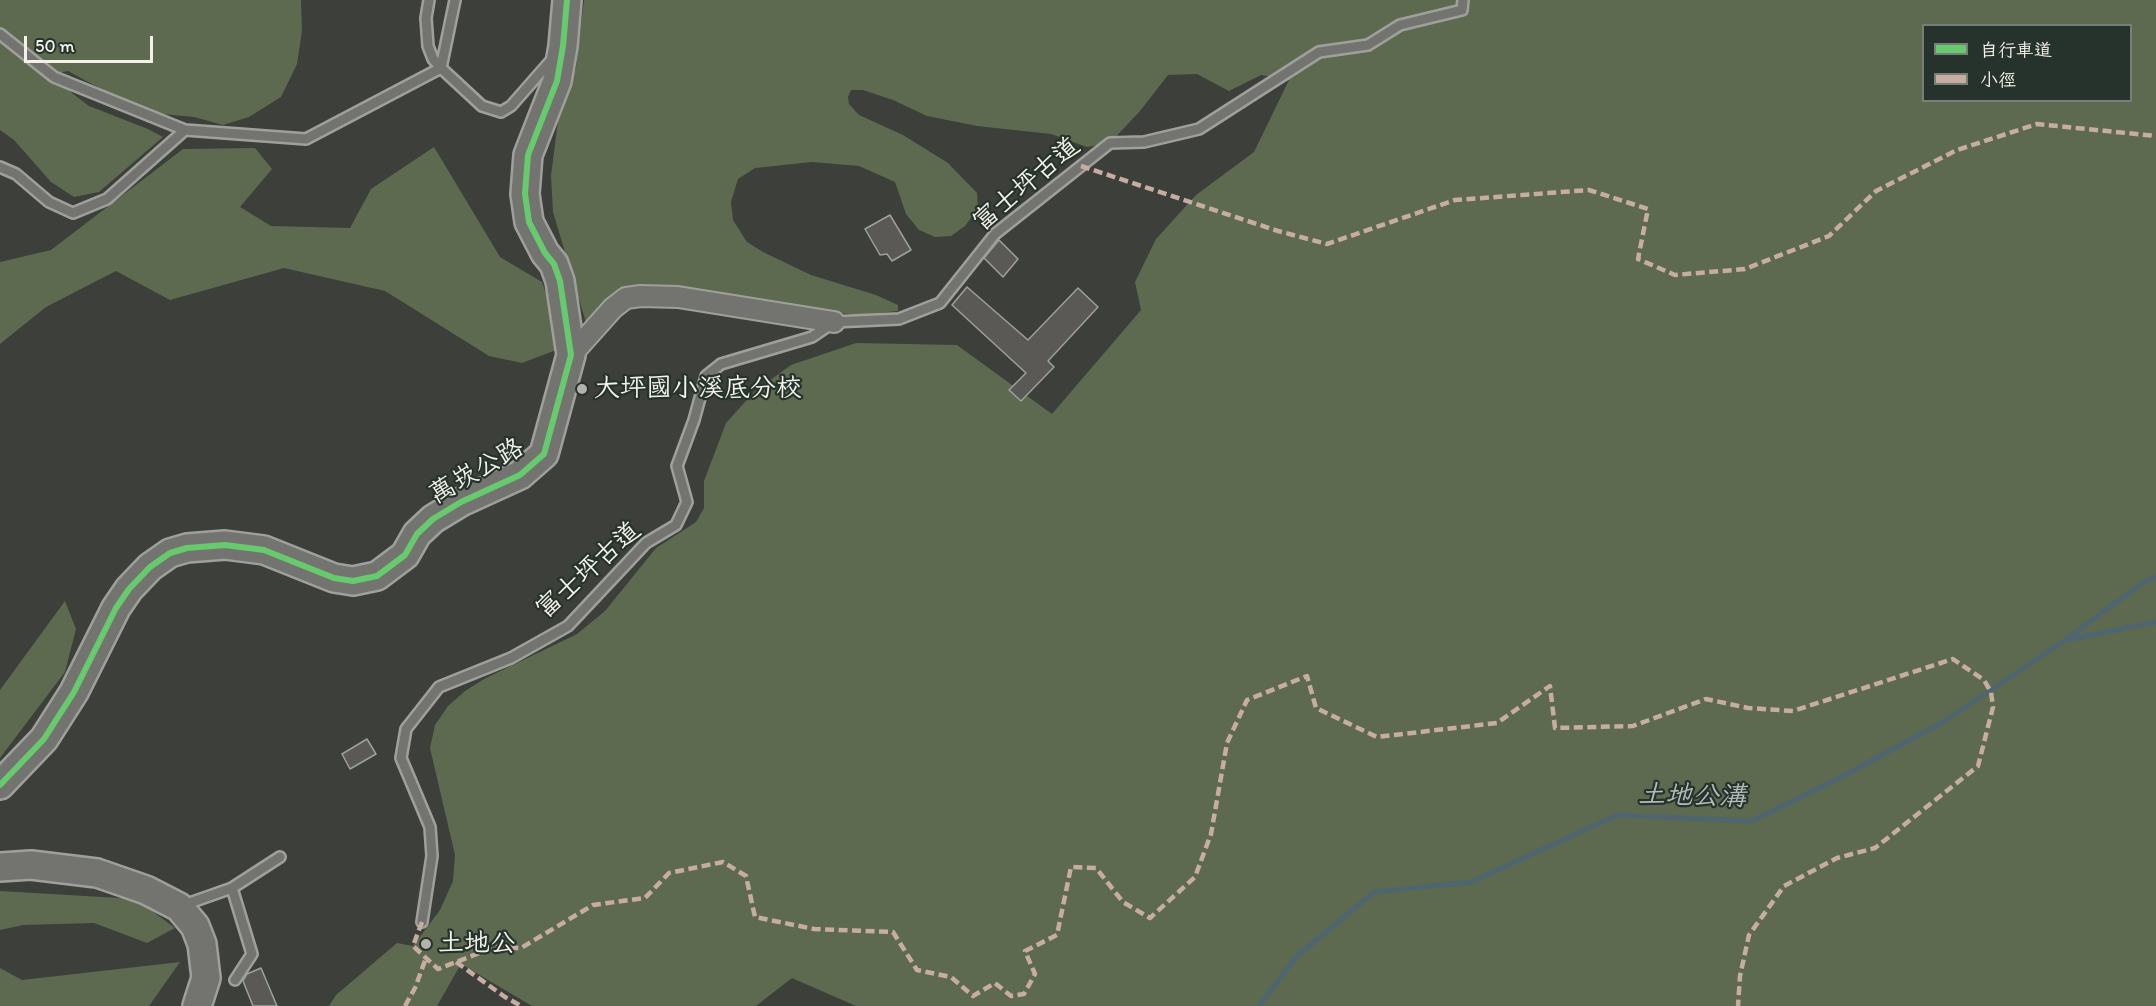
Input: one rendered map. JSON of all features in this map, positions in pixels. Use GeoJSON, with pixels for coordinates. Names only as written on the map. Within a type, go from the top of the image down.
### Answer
{"type":"FeatureCollection","features":[{"type":"Feature","properties":{"kind":"street","name":"萬崁公路"},"geometry":{"type":"LineString","coordinates":[[0,784],[44,739],[74,692],[116,608],[150,567],[170,553],[188,548],[225,545],[264,550],[297,561],[334,578],[353,581],[377,576],[405,555],[417,534],[433,519],[461,502],[520,475],[544,454],[571,355],[560,281],[554,264],[545,253],[529,222],[525,194],[528,155],[557,81],[567,0]]}},
{"type":"Feature","properties":{"kind":"street"},"geometry":{"type":"LineString","coordinates":[[571,355],[613,308],[626,298],[633,297],[678,297],[834,321]]}},
{"type":"Feature","properties":{"kind":"street"},"geometry":{"type":"LineString","coordinates":[[0,867],[31,865],[97,873],[146,890],[179,907],[195,926],[202,944],[206,978],[197,1006]]}},
{"type":"Feature","properties":{"kind":"lane"},"geometry":{"type":"LineString","coordinates":[[429,0],[426,18],[428,46],[433,59],[482,106],[501,112],[511,106],[563,46]]}},
{"type":"Feature","properties":{"kind":"lane"},"geometry":{"type":"LineString","coordinates":[[441,68],[455,0]]}},
{"type":"Feature","properties":{"kind":"lane","name":"富士坪古道"},"geometry":{"type":"LineString","coordinates":[[422,922],[432,856],[430,827],[401,758],[406,729],[439,687],[511,658],[568,626],[646,543],[676,525],[687,502],[677,466],[694,420],[706,376],[721,364],[812,337],[834,321],[899,319],[940,303],[995,234],[1110,143],[1144,142],[1199,129],[1319,52],[1368,45],[1400,25],[1462,10],[1463,0]]}},
{"type":"Feature","properties":{"kind":"lane"},"geometry":{"type":"LineString","coordinates":[[0,34],[54,77],[185,130],[306,139],[441,68]]}},
{"type":"Feature","properties":{"kind":"lane"},"geometry":{"type":"LineString","coordinates":[[0,167],[16,174],[49,202],[73,213],[107,200],[185,130]]}},
{"type":"Feature","properties":{"kind":"lane"},"geometry":{"type":"LineString","coordinates":[[179,907],[232,888],[280,857]]}},
{"type":"Feature","properties":{"kind":"lane"},"geometry":{"type":"LineString","coordinates":[[232,888],[252,954],[235,980]]}},
{"type":"Feature","properties":{"kind":"green space"},"geometry":{"type":"Polygon","coordinates":[[[0,0],[301,0],[302,31],[297,64],[281,97],[249,117],[223,125],[194,117],[162,114],[114,96],[68,71],[58,73],[72,93],[89,106],[163,137],[99,192],[74,197],[51,182],[14,140],[0,130],[0,0]]]}},
{"type":"Feature","properties":{"kind":"green space"},"geometry":{"type":"Polygon","coordinates":[[[584,0],[2156,0],[2156,1006],[856,1006],[792,978],[756,1006],[532,1006],[461,964],[437,1006],[329,1006],[336,995],[397,943],[413,946],[440,910],[453,881],[455,855],[430,748],[435,725],[448,706],[465,691],[484,679],[577,634],[605,611],[656,548],[696,522],[704,508],[704,481],[726,423],[754,392],[791,365],[856,343],[957,345],[1052,414],[1141,310],[1135,282],[1156,239],[1196,195],[1254,152],[1289,80],[1261,75],[1229,91],[1197,74],[1168,75],[1140,111],[1110,143],[1087,147],[1051,134],[977,126],[927,116],[893,100],[863,90],[851,90],[848,97],[849,104],[859,115],[903,135],[948,163],[977,193],[978,208],[965,226],[951,236],[935,237],[919,230],[906,214],[895,182],[859,166],[812,162],[755,168],[738,179],[731,202],[733,220],[747,242],[763,252],[811,275],[876,295],[898,305],[898,311],[858,315],[645,284],[617,294],[587,326],[553,212],[551,176],[559,113],[576,67],[584,0]]]}},
{"type":"Feature","properties":{"kind":"green space"},"geometry":{"type":"Polygon","coordinates":[[[434,147],[500,257],[542,282],[564,347],[522,363],[489,356],[385,291],[284,268],[170,300],[116,271],[46,307],[0,344],[0,262],[51,250],[183,149],[255,148],[272,169],[240,207],[271,226],[350,228],[371,189],[434,147]]]}},
{"type":"Feature","properties":{"kind":"green space"},"geometry":{"type":"Polygon","coordinates":[[[65,601],[76,629],[65,672],[0,758],[0,690],[65,601]]]}},
{"type":"Feature","properties":{"kind":"green space"},"geometry":{"type":"Polygon","coordinates":[[[0,891],[136,899],[175,928],[147,943],[94,923],[23,925],[0,930],[0,891]]]}},
{"type":"Feature","properties":{"kind":"green space"},"geometry":{"type":"Polygon","coordinates":[[[180,962],[149,1006],[0,1006],[0,968],[22,980],[180,962]]]}},
{"type":"Feature","properties":{"kind":"building"},"geometry":{"type":"Polygon","coordinates":[[[890,215],[911,250],[892,261],[887,254],[880,255],[865,229],[890,215]]]}},
{"type":"Feature","properties":{"kind":"building"},"geometry":{"type":"Polygon","coordinates":[[[999,240],[1018,259],[1003,277],[984,258],[999,240]]]}},
{"type":"Feature","properties":{"kind":"building"},"geometry":{"type":"Polygon","coordinates":[[[967,287],[1028,340],[1078,288],[1098,307],[1048,361],[1054,367],[1021,401],[1009,390],[1026,373],[952,305],[967,287]]]}},
{"type":"Feature","properties":{"kind":"building"},"geometry":{"type":"Polygon","coordinates":[[[367,739],[376,754],[350,769],[342,754],[367,739]]]}},
{"type":"Feature","properties":{"kind":"building"},"geometry":{"type":"Polygon","coordinates":[[[261,968],[277,1006],[253,1006],[243,981],[247,974],[261,968]]]}},
{"type":"Feature","properties":{"kind":"waterway","name":"土地公溝"},"geometry":{"type":"LineString","coordinates":[[1259,1006],[1296,957],[1374,892],[1471,882],[1617,815],[1752,821],[1843,776],[1943,722],[2065,640],[2144,582],[2156,577]]}},
{"type":"Feature","properties":{"kind":"waterway"},"geometry":{"type":"LineString","coordinates":[[2066,640],[2156,622]]}},
{"type":"Feature","properties":{"kind":"marked path"},"geometry":{"type":"LineString","coordinates":[[1081,166],[1278,231],[1327,244],[1455,200],[1589,190],[1648,209],[1638,259],[1675,275],[1745,269],[1829,236],[1876,191],[1957,150],[2037,124],[2156,136]]}},
{"type":"Feature","properties":{"kind":"marked path"},"geometry":{"type":"LineString","coordinates":[[422,922],[413,946],[438,969],[495,947],[521,948],[593,905],[645,898],[669,873],[723,862],[746,876],[755,917],[814,929],[893,932],[917,970],[951,977],[973,996],[995,983],[1011,996],[1024,994],[1035,974],[1025,951],[1057,935],[1071,867],[1096,868],[1123,902],[1150,918],[1195,877],[1211,834],[1227,743],[1247,700],[1307,676],[1316,708],[1377,737],[1497,723],[1550,686],[1555,728],[1633,726],[1706,699],[1748,708],[1793,711],[1953,659],[1984,680],[1991,692],[1993,707],[1978,766],[1875,848],[1837,858],[1784,886],[1749,935],[1740,976],[1738,1006]]}},
{"type":"Feature","properties":{"kind":"marked path"},"geometry":{"type":"LineString","coordinates":[[405,1006],[415,988],[426,958]]}},
{"type":"Feature","properties":{"kind":"marked path"},"geometry":{"type":"LineString","coordinates":[[456,962],[521,1006]]}},
{"type":"Feature","properties":{"kind":"cycle path"},"geometry":{"type":"LineString","coordinates":[[0,785],[44,739],[74,692],[116,608],[129,589],[150,567],[170,553],[187,548],[225,545],[264,550],[334,578],[353,581],[377,576],[405,555],[417,534],[433,519],[461,502],[520,475],[544,454],[571,355],[560,281],[554,264],[545,253],[529,222],[525,194],[528,155],[557,81],[567,0]]}},
{"type":"Feature","properties":{"kind":"place","name":"大坪國小溪底分校"},"geometry":{"type":"Point","coordinates":[582,389]}},
{"type":"Feature","properties":{"kind":"place","name":"土地公"},"geometry":{"type":"Point","coordinates":[426,944]}}]}
